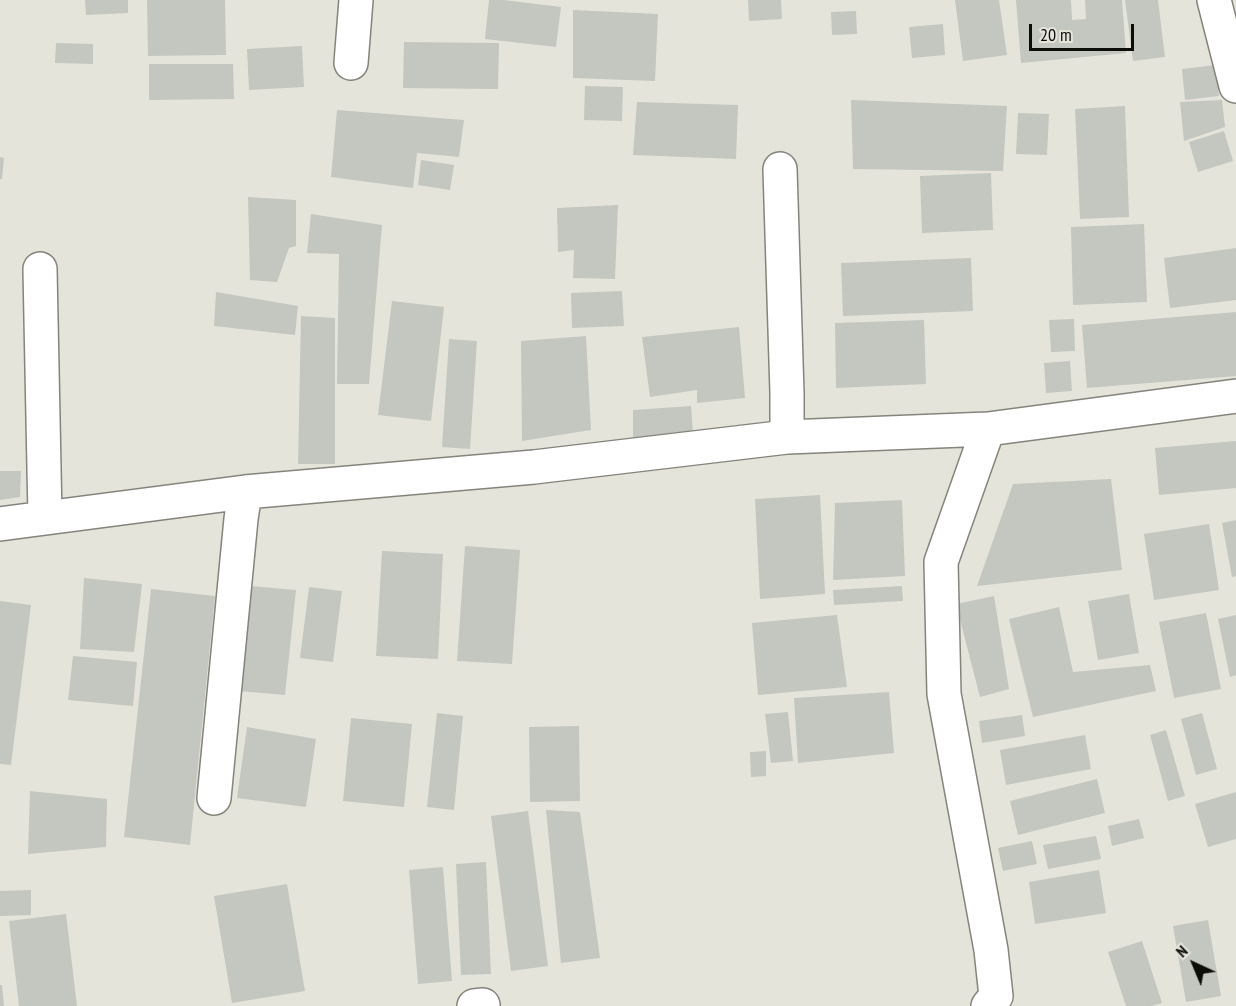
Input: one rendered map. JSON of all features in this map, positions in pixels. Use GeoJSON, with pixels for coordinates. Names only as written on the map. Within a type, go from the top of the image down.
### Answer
{"type":"FeatureCollection","features":[{"type":"Feature","properties":{"kind":"street"},"geometry":{"type":"LineString","coordinates":[[351,63],[357,0]]}},
{"type":"Feature","properties":{"kind":"street"},"geometry":{"type":"LineString","coordinates":[[1214,0],[1236,86]]}},
{"type":"Feature","properties":{"kind":"street"},"geometry":{"type":"LineString","coordinates":[[780,169],[787,437]]}},
{"type":"Feature","properties":{"kind":"street"},"geometry":{"type":"LineString","coordinates":[[40,269],[45,518]]}},
{"type":"Feature","properties":{"kind":"street"},"geometry":{"type":"LineString","coordinates":[[0,524],[245,492],[534,467],[787,437],[988,429],[1236,396]]}},
{"type":"Feature","properties":{"kind":"street"},"geometry":{"type":"LineString","coordinates":[[988,429],[941,562],[944,694],[991,950],[996,996],[988,1006]]}},
{"type":"Feature","properties":{"kind":"street"},"geometry":{"type":"LineString","coordinates":[[214,798],[245,492]]}},
{"type":"Feature","properties":{"kind":"building"},"geometry":{"type":"Polygon","coordinates":[[[85,0],[128,0],[128,13],[86,15],[85,0]]]}},
{"type":"Feature","properties":{"kind":"building"},"geometry":{"type":"Polygon","coordinates":[[[147,0],[225,0],[226,55],[148,56],[147,0]]]}},
{"type":"Feature","properties":{"kind":"building"},"geometry":{"type":"Polygon","coordinates":[[[489,0],[561,7],[556,47],[485,39],[489,0]]]}},
{"type":"Feature","properties":{"kind":"building"},"geometry":{"type":"Polygon","coordinates":[[[748,0],[781,0],[782,19],[749,21],[748,0]]]}},
{"type":"Feature","properties":{"kind":"building"},"geometry":{"type":"Polygon","coordinates":[[[955,0],[999,0],[1007,55],[963,61],[955,0]]]}},
{"type":"Feature","properties":{"kind":"building"},"geometry":{"type":"Polygon","coordinates":[[[1016,0],[1071,0],[1072,20],[1086,19],[1085,0],[1122,0],[1126,53],[1021,63],[1016,0]]]}},
{"type":"Feature","properties":{"kind":"building"},"geometry":{"type":"Polygon","coordinates":[[[1125,0],[1158,0],[1165,57],[1133,61],[1125,0]]]}},
{"type":"Feature","properties":{"kind":"building"},"geometry":{"type":"Polygon","coordinates":[[[573,10],[658,14],[655,81],[573,78],[573,10]]]}},
{"type":"Feature","properties":{"kind":"building"},"geometry":{"type":"Polygon","coordinates":[[[856,11],[857,34],[832,35],[831,12],[856,11]]]}},
{"type":"Feature","properties":{"kind":"building"},"geometry":{"type":"Polygon","coordinates":[[[943,24],[945,55],[912,58],[909,27],[943,24]]]}},
{"type":"Feature","properties":{"kind":"building"},"geometry":{"type":"Polygon","coordinates":[[[404,42],[499,43],[498,89],[403,88],[404,42]]]}},
{"type":"Feature","properties":{"kind":"building"},"geometry":{"type":"Polygon","coordinates":[[[56,43],[93,44],[93,64],[55,63],[56,43]]]}},
{"type":"Feature","properties":{"kind":"building"},"geometry":{"type":"Polygon","coordinates":[[[302,46],[304,87],[249,90],[247,49],[302,46]]]}},
{"type":"Feature","properties":{"kind":"building"},"geometry":{"type":"Polygon","coordinates":[[[149,64],[233,64],[234,99],[149,100],[149,64]]]}},
{"type":"Feature","properties":{"kind":"building"},"geometry":{"type":"Polygon","coordinates":[[[1216,65],[1219,96],[1185,100],[1182,69],[1216,65]]]}},
{"type":"Feature","properties":{"kind":"building"},"geometry":{"type":"Polygon","coordinates":[[[585,86],[623,87],[622,121],[584,120],[585,86]]]}},
{"type":"Feature","properties":{"kind":"building"},"geometry":{"type":"Polygon","coordinates":[[[851,100],[1007,106],[1003,171],[853,169],[851,100]]]}},
{"type":"Feature","properties":{"kind":"building"},"geometry":{"type":"Polygon","coordinates":[[[1222,100],[1225,127],[1184,141],[1180,102],[1222,100]]]}},
{"type":"Feature","properties":{"kind":"building"},"geometry":{"type":"Polygon","coordinates":[[[637,102],[738,105],[736,159],[633,155],[637,102]]]}},
{"type":"Feature","properties":{"kind":"building"},"geometry":{"type":"Polygon","coordinates":[[[1125,106],[1129,217],[1080,219],[1075,109],[1125,106]]]}},
{"type":"Feature","properties":{"kind":"building"},"geometry":{"type":"Polygon","coordinates":[[[337,110],[464,120],[459,157],[417,153],[413,188],[331,177],[337,110]]]}},
{"type":"Feature","properties":{"kind":"building"},"geometry":{"type":"Polygon","coordinates":[[[1018,113],[1049,114],[1047,155],[1016,154],[1018,113]]]}},
{"type":"Feature","properties":{"kind":"building"},"geometry":{"type":"Polygon","coordinates":[[[1224,131],[1233,161],[1198,172],[1189,142],[1224,131]]]}},
{"type":"Feature","properties":{"kind":"building"},"geometry":{"type":"Polygon","coordinates":[[[0,157],[4,158],[2,179],[0,179],[0,157]]]}},
{"type":"Feature","properties":{"kind":"building"},"geometry":{"type":"Polygon","coordinates":[[[421,160],[454,165],[450,190],[418,185],[421,160]]]}},
{"type":"Feature","properties":{"kind":"building"},"geometry":{"type":"Polygon","coordinates":[[[991,173],[993,230],[922,233],[920,176],[991,173]]]}},
{"type":"Feature","properties":{"kind":"building"},"geometry":{"type":"Polygon","coordinates":[[[248,197],[296,200],[296,246],[289,248],[277,282],[250,280],[248,197]]]}},
{"type":"Feature","properties":{"kind":"building"},"geometry":{"type":"Polygon","coordinates":[[[618,205],[615,279],[573,278],[574,250],[558,252],[557,208],[618,205]]]}},
{"type":"Feature","properties":{"kind":"building"},"geometry":{"type":"Polygon","coordinates":[[[311,214],[382,225],[369,384],[337,384],[339,254],[307,253],[311,214]]]}},
{"type":"Feature","properties":{"kind":"building"},"geometry":{"type":"Polygon","coordinates":[[[1144,224],[1147,302],[1073,305],[1071,227],[1144,224]]]}},
{"type":"Feature","properties":{"kind":"building"},"geometry":{"type":"Polygon","coordinates":[[[1236,248],[1236,300],[1170,308],[1164,258],[1236,248]]]}},
{"type":"Feature","properties":{"kind":"building"},"geometry":{"type":"Polygon","coordinates":[[[971,258],[973,311],[843,316],[841,263],[971,258]]]}},
{"type":"Feature","properties":{"kind":"building"},"geometry":{"type":"Polygon","coordinates":[[[622,291],[624,326],[572,328],[571,293],[622,291]]]}},
{"type":"Feature","properties":{"kind":"building"},"geometry":{"type":"Polygon","coordinates":[[[216,292],[298,306],[295,335],[214,326],[216,292]]]}},
{"type":"Feature","properties":{"kind":"building"},"geometry":{"type":"Polygon","coordinates":[[[392,301],[444,307],[431,421],[378,415],[392,301]]]}},
{"type":"Feature","properties":{"kind":"building"},"geometry":{"type":"Polygon","coordinates":[[[1236,312],[1236,376],[1087,388],[1082,325],[1236,312]]]}},
{"type":"Feature","properties":{"kind":"building"},"geometry":{"type":"Polygon","coordinates":[[[301,316],[335,318],[335,464],[298,464],[301,316]]]}},
{"type":"Feature","properties":{"kind":"building"},"geometry":{"type":"Polygon","coordinates":[[[1074,319],[1075,351],[1051,352],[1049,320],[1074,319]]]}},
{"type":"Feature","properties":{"kind":"building"},"geometry":{"type":"Polygon","coordinates":[[[924,320],[926,384],[836,388],[835,323],[924,320]]]}},
{"type":"Feature","properties":{"kind":"building"},"geometry":{"type":"Polygon","coordinates":[[[739,327],[745,398],[697,403],[697,390],[650,397],[642,337],[739,327]]]}},
{"type":"Feature","properties":{"kind":"building"},"geometry":{"type":"Polygon","coordinates":[[[586,336],[591,430],[522,441],[521,341],[586,336]]]}},
{"type":"Feature","properties":{"kind":"building"},"geometry":{"type":"Polygon","coordinates":[[[449,339],[477,341],[470,449],[442,447],[449,339]]]}},
{"type":"Feature","properties":{"kind":"building"},"geometry":{"type":"Polygon","coordinates":[[[1070,361],[1072,391],[1046,393],[1044,363],[1070,361]]]}},
{"type":"Feature","properties":{"kind":"building"},"geometry":{"type":"Polygon","coordinates":[[[691,406],[693,433],[633,438],[633,410],[691,406]]]}},
{"type":"Feature","properties":{"kind":"building"},"geometry":{"type":"Polygon","coordinates":[[[1236,441],[1236,488],[1159,495],[1155,448],[1236,441]]]}},
{"type":"Feature","properties":{"kind":"building"},"geometry":{"type":"Polygon","coordinates":[[[0,471],[21,471],[20,497],[0,500],[0,471]]]}},
{"type":"Feature","properties":{"kind":"building"},"geometry":{"type":"Polygon","coordinates":[[[1111,479],[1122,570],[977,586],[1013,484],[1111,479]]]}},
{"type":"Feature","properties":{"kind":"building"},"geometry":{"type":"Polygon","coordinates":[[[820,495],[825,594],[760,599],[755,499],[820,495]]]}},
{"type":"Feature","properties":{"kind":"building"},"geometry":{"type":"Polygon","coordinates":[[[902,500],[905,576],[833,580],[835,503],[902,500]]]}},
{"type":"Feature","properties":{"kind":"building"},"geometry":{"type":"Polygon","coordinates":[[[1236,520],[1236,576],[1232,577],[1222,523],[1236,520]]]}},
{"type":"Feature","properties":{"kind":"building"},"geometry":{"type":"Polygon","coordinates":[[[1209,524],[1219,590],[1154,600],[1144,534],[1209,524]]]}},
{"type":"Feature","properties":{"kind":"building"},"geometry":{"type":"Polygon","coordinates":[[[465,546],[520,550],[512,664],[457,661],[465,546]]]}},
{"type":"Feature","properties":{"kind":"building"},"geometry":{"type":"Polygon","coordinates":[[[382,551],[443,554],[438,659],[376,656],[382,551]]]}},
{"type":"Feature","properties":{"kind":"building"},"geometry":{"type":"Polygon","coordinates":[[[84,578],[142,584],[134,652],[80,649],[84,578]]]}},
{"type":"Feature","properties":{"kind":"building"},"geometry":{"type":"Polygon","coordinates":[[[250,586],[296,590],[285,695],[239,691],[250,586]]]}},
{"type":"Feature","properties":{"kind":"building"},"geometry":{"type":"Polygon","coordinates":[[[902,586],[903,601],[834,605],[833,590],[902,586]]]}},
{"type":"Feature","properties":{"kind":"building"},"geometry":{"type":"Polygon","coordinates":[[[309,587],[342,591],[333,662],[300,658],[309,587]]]}},
{"type":"Feature","properties":{"kind":"building"},"geometry":{"type":"Polygon","coordinates":[[[151,589],[215,596],[190,845],[124,837],[151,589]]]}},
{"type":"Feature","properties":{"kind":"building"},"geometry":{"type":"Polygon","coordinates":[[[1129,594],[1139,653],[1098,660],[1088,601],[1129,594]]]}},
{"type":"Feature","properties":{"kind":"building"},"geometry":{"type":"Polygon","coordinates":[[[994,596],[1009,689],[980,697],[956,604],[994,596]]]}},
{"type":"Feature","properties":{"kind":"building"},"geometry":{"type":"Polygon","coordinates":[[[0,601],[31,605],[11,765],[0,764],[0,601]]]}},
{"type":"Feature","properties":{"kind":"building"},"geometry":{"type":"Polygon","coordinates":[[[1059,607],[1073,672],[1150,665],[1156,691],[1033,717],[1009,619],[1059,607]]]}},
{"type":"Feature","properties":{"kind":"building"},"geometry":{"type":"Polygon","coordinates":[[[1206,613],[1221,689],[1174,698],[1159,622],[1206,613]]]}},
{"type":"Feature","properties":{"kind":"building"},"geometry":{"type":"Polygon","coordinates":[[[837,615],[847,687],[758,695],[752,623],[837,615]]]}},
{"type":"Feature","properties":{"kind":"building"},"geometry":{"type":"Polygon","coordinates":[[[1236,615],[1236,675],[1230,677],[1218,619],[1236,615]]]}},
{"type":"Feature","properties":{"kind":"building"},"geometry":{"type":"Polygon","coordinates":[[[73,656],[137,662],[133,706],[68,700],[73,656]]]}},
{"type":"Feature","properties":{"kind":"building"},"geometry":{"type":"Polygon","coordinates":[[[889,692],[894,753],[798,763],[794,698],[889,692]]]}},
{"type":"Feature","properties":{"kind":"building"},"geometry":{"type":"Polygon","coordinates":[[[788,712],[793,761],[771,763],[765,714],[788,712]]]}},
{"type":"Feature","properties":{"kind":"building"},"geometry":{"type":"Polygon","coordinates":[[[437,713],[463,716],[454,810],[427,807],[437,713]]]}},
{"type":"Feature","properties":{"kind":"building"},"geometry":{"type":"Polygon","coordinates":[[[1202,713],[1217,769],[1196,775],[1181,719],[1202,713]]]}},
{"type":"Feature","properties":{"kind":"building"},"geometry":{"type":"Polygon","coordinates":[[[1022,715],[1025,736],[982,743],[979,721],[1022,715]]]}},
{"type":"Feature","properties":{"kind":"building"},"geometry":{"type":"Polygon","coordinates":[[[351,718],[412,724],[404,807],[343,801],[351,718]]]}},
{"type":"Feature","properties":{"kind":"building"},"geometry":{"type":"Polygon","coordinates":[[[579,726],[580,801],[530,802],[529,727],[579,726]]]}},
{"type":"Feature","properties":{"kind":"building"},"geometry":{"type":"Polygon","coordinates":[[[247,727],[316,739],[306,807],[237,798],[247,727]]]}},
{"type":"Feature","properties":{"kind":"building"},"geometry":{"type":"Polygon","coordinates":[[[1166,730],[1185,796],[1168,801],[1150,735],[1166,730]]]}},
{"type":"Feature","properties":{"kind":"building"},"geometry":{"type":"Polygon","coordinates":[[[1085,735],[1091,769],[1006,785],[1000,750],[1085,735]]]}},
{"type":"Feature","properties":{"kind":"building"},"geometry":{"type":"Polygon","coordinates":[[[766,751],[766,776],[751,777],[750,752],[766,751]]]}},
{"type":"Feature","properties":{"kind":"building"},"geometry":{"type":"Polygon","coordinates":[[[1097,779],[1105,813],[1018,835],[1010,801],[1097,779]]]}},
{"type":"Feature","properties":{"kind":"building"},"geometry":{"type":"Polygon","coordinates":[[[30,791],[107,799],[106,847],[28,854],[30,791]]]}},
{"type":"Feature","properties":{"kind":"building"},"geometry":{"type":"Polygon","coordinates":[[[1236,792],[1236,839],[1208,847],[1195,804],[1236,792]]]}},
{"type":"Feature","properties":{"kind":"building"},"geometry":{"type":"Polygon","coordinates":[[[546,810],[580,812],[600,958],[561,963],[546,810]]]}},
{"type":"Feature","properties":{"kind":"building"},"geometry":{"type":"Polygon","coordinates":[[[528,811],[548,966],[511,971],[491,816],[528,811]]]}},
{"type":"Feature","properties":{"kind":"building"},"geometry":{"type":"Polygon","coordinates":[[[1139,819],[1144,838],[1112,846],[1108,826],[1139,819]]]}},
{"type":"Feature","properties":{"kind":"building"},"geometry":{"type":"Polygon","coordinates":[[[1096,836],[1101,859],[1048,869],[1043,845],[1096,836]]]}},
{"type":"Feature","properties":{"kind":"building"},"geometry":{"type":"Polygon","coordinates":[[[1032,841],[1037,864],[1003,871],[998,848],[1032,841]]]}},
{"type":"Feature","properties":{"kind":"building"},"geometry":{"type":"Polygon","coordinates":[[[486,862],[491,974],[461,975],[456,864],[486,862]]]}},
{"type":"Feature","properties":{"kind":"building"},"geometry":{"type":"Polygon","coordinates":[[[443,867],[452,981],[418,984],[409,870],[443,867]]]}},
{"type":"Feature","properties":{"kind":"building"},"geometry":{"type":"Polygon","coordinates":[[[1099,870],[1106,913],[1035,924],[1029,882],[1099,870]]]}},
{"type":"Feature","properties":{"kind":"building"},"geometry":{"type":"Polygon","coordinates":[[[287,884],[305,991],[232,1003],[214,896],[287,884]]]}},
{"type":"Feature","properties":{"kind":"building"},"geometry":{"type":"Polygon","coordinates":[[[31,890],[31,915],[0,916],[0,891],[31,890]]]}},
{"type":"Feature","properties":{"kind":"building"},"geometry":{"type":"Polygon","coordinates":[[[66,914],[77,1006],[19,1006],[9,921],[66,914]]]}},
{"type":"Feature","properties":{"kind":"building"},"geometry":{"type":"Polygon","coordinates":[[[1208,920],[1221,996],[1186,1002],[1173,926],[1208,920]]]}},
{"type":"Feature","properties":{"kind":"building"},"geometry":{"type":"Polygon","coordinates":[[[1142,941],[1162,1003],[1151,1006],[1126,1006],[1108,952],[1142,941]]]}},
{"type":"Feature","properties":{"kind":"building"},"geometry":{"type":"Polygon","coordinates":[[[0,985],[2,985],[4,1006],[0,1006],[0,985]]]}}]}
